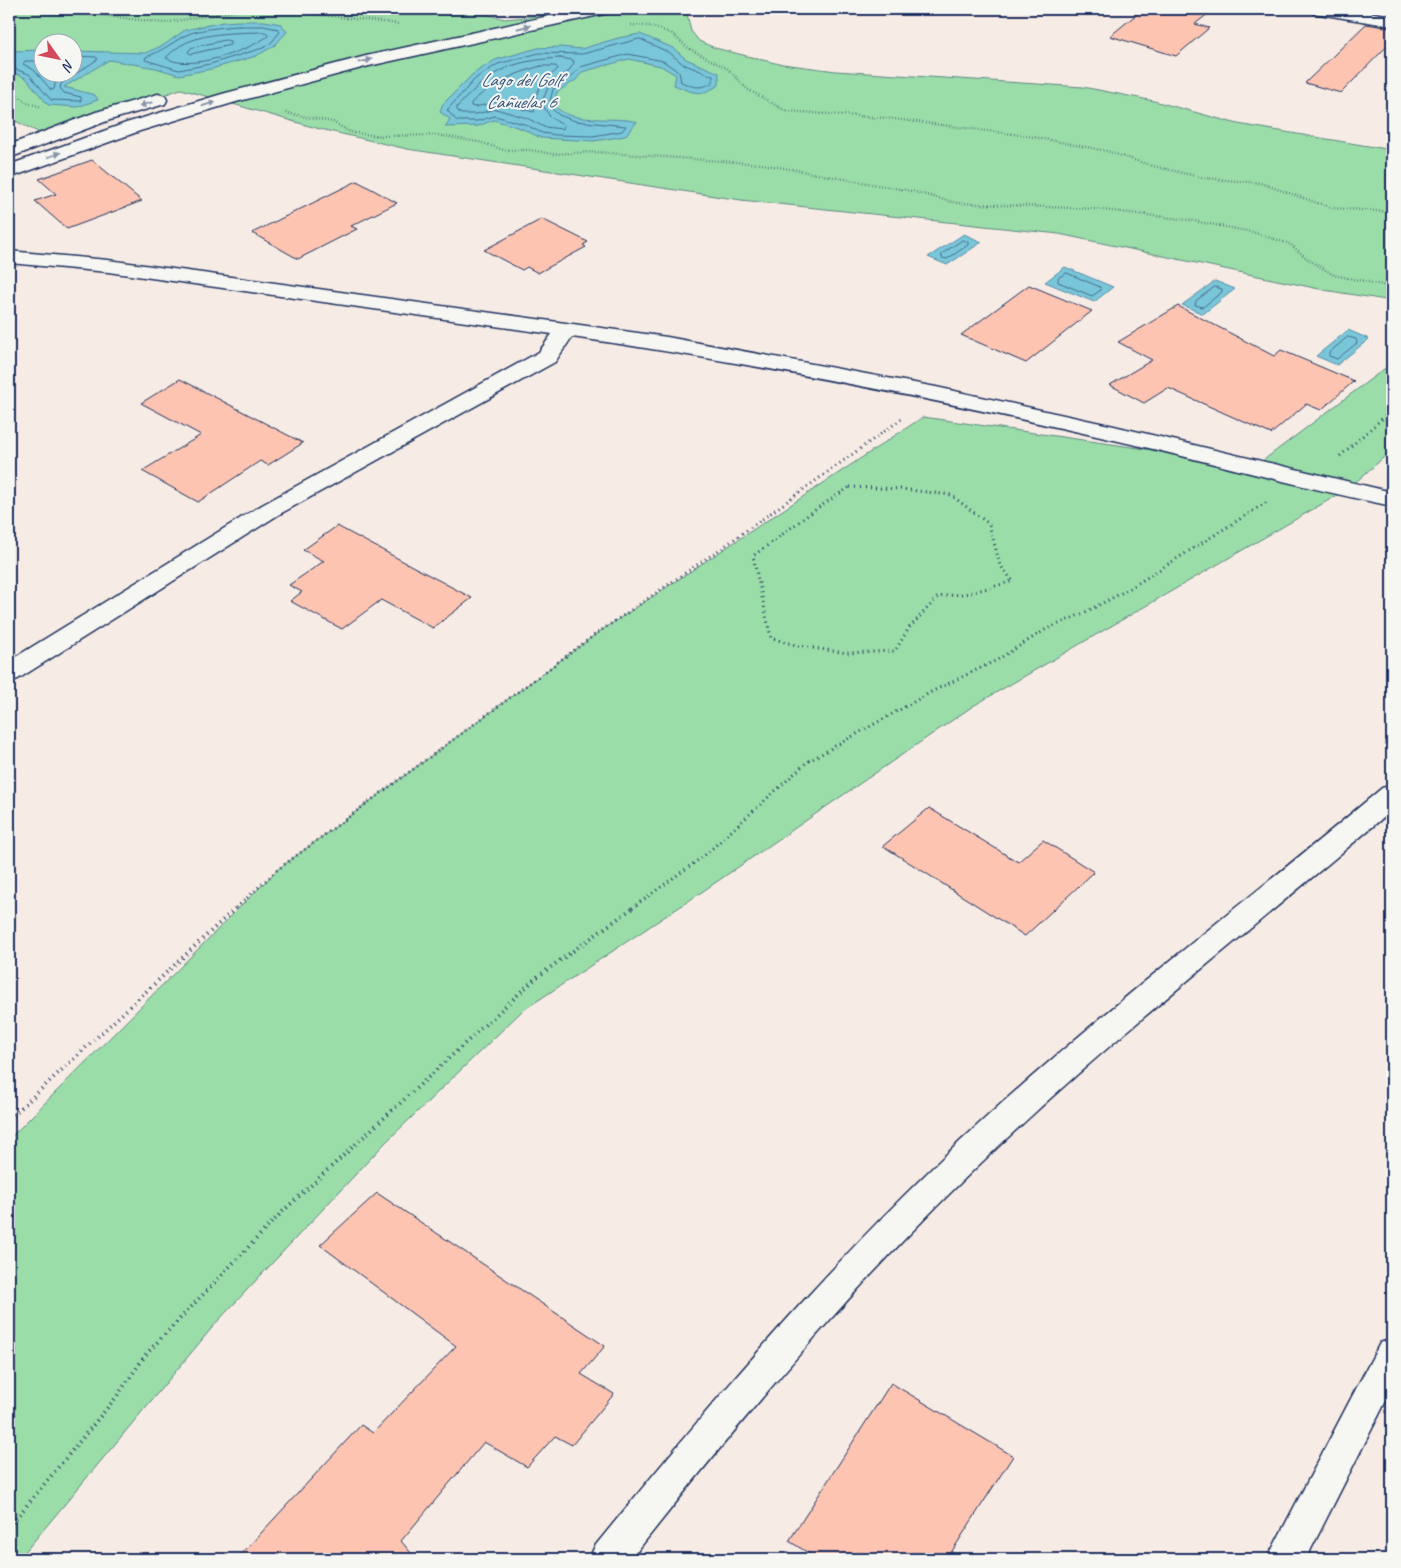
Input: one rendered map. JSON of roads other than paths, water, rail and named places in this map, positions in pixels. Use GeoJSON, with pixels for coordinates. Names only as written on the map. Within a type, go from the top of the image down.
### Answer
{"type":"FeatureCollection","features":[{"type":"Feature","properties":{"kind":"street"},"geometry":{"type":"LineString","coordinates":[[200,88],[340,51],[534,9]]}},
{"type":"Feature","properties":{"kind":"street"},"geometry":{"type":"LineString","coordinates":[[9,172],[133,127],[229,98],[366,61],[604,9]]}},
{"type":"Feature","properties":{"kind":"street"},"geometry":{"type":"LineString","coordinates":[[1319,9],[1392,21]]}},
{"type":"Feature","properties":{"kind":"street"},"geometry":{"type":"LineString","coordinates":[[9,152],[103,116],[173,96]]}},
{"type":"Feature","properties":{"kind":"street"},"geometry":{"type":"LineString","coordinates":[[9,257],[108,266],[667,344],[936,394],[1114,433],[1392,499]]}},
{"type":"Feature","properties":{"kind":"street"},"geometry":{"type":"LineString","coordinates":[[9,673],[270,510],[547,357],[566,330]]}},
{"type":"Feature","properties":{"kind":"street"},"geometry":{"type":"LineString","coordinates":[[608,1559],[750,1385],[874,1249],[990,1133],[1080,1054],[1392,795]]}},
{"type":"Feature","properties":{"kind":"street"},"geometry":{"type":"LineString","coordinates":[[1286,1559],[1392,1354]]}},
{"type":"Feature","properties":{"kind":"water"},"geometry":{"type":"Polygon","coordinates":[[[264,21],[281,24],[287,32],[274,46],[256,56],[211,69],[179,75],[156,68],[109,60],[82,76],[82,51],[145,53],[164,45],[185,30],[223,22],[264,21]]]}},
{"type":"Feature","properties":{"kind":"water","name":"Lago del Golf Cañuelas 6"},"geometry":{"type":"Polygon","coordinates":[[[640,34],[673,48],[686,59],[719,73],[719,85],[707,91],[692,92],[674,85],[676,75],[661,66],[629,59],[582,72],[576,80],[557,92],[553,105],[571,116],[637,122],[625,136],[594,141],[541,138],[523,129],[494,120],[478,126],[445,127],[450,119],[440,112],[442,105],[473,74],[495,60],[538,48],[560,47],[581,49],[618,38],[640,34]]]}},
{"type":"Feature","properties":{"kind":"water"},"geometry":{"type":"Polygon","coordinates":[[[32,50],[32,82],[72,82],[64,87],[95,95],[98,100],[77,107],[48,105],[26,78],[9,71],[9,51],[32,50]]]}},
{"type":"Feature","properties":{"kind":"water"},"geometry":{"type":"Polygon","coordinates":[[[964,234],[982,242],[947,265],[928,257],[964,234]]]}},
{"type":"Feature","properties":{"kind":"water"},"geometry":{"type":"Polygon","coordinates":[[[1065,267],[1113,287],[1094,302],[1045,282],[1065,267]]]}},
{"type":"Feature","properties":{"kind":"water"},"geometry":{"type":"Polygon","coordinates":[[[1215,281],[1235,289],[1203,314],[1182,305],[1215,281]]]}},
{"type":"Feature","properties":{"kind":"water"},"geometry":{"type":"Polygon","coordinates":[[[1348,330],[1369,339],[1337,365],[1316,356],[1348,330]]]}}]}
